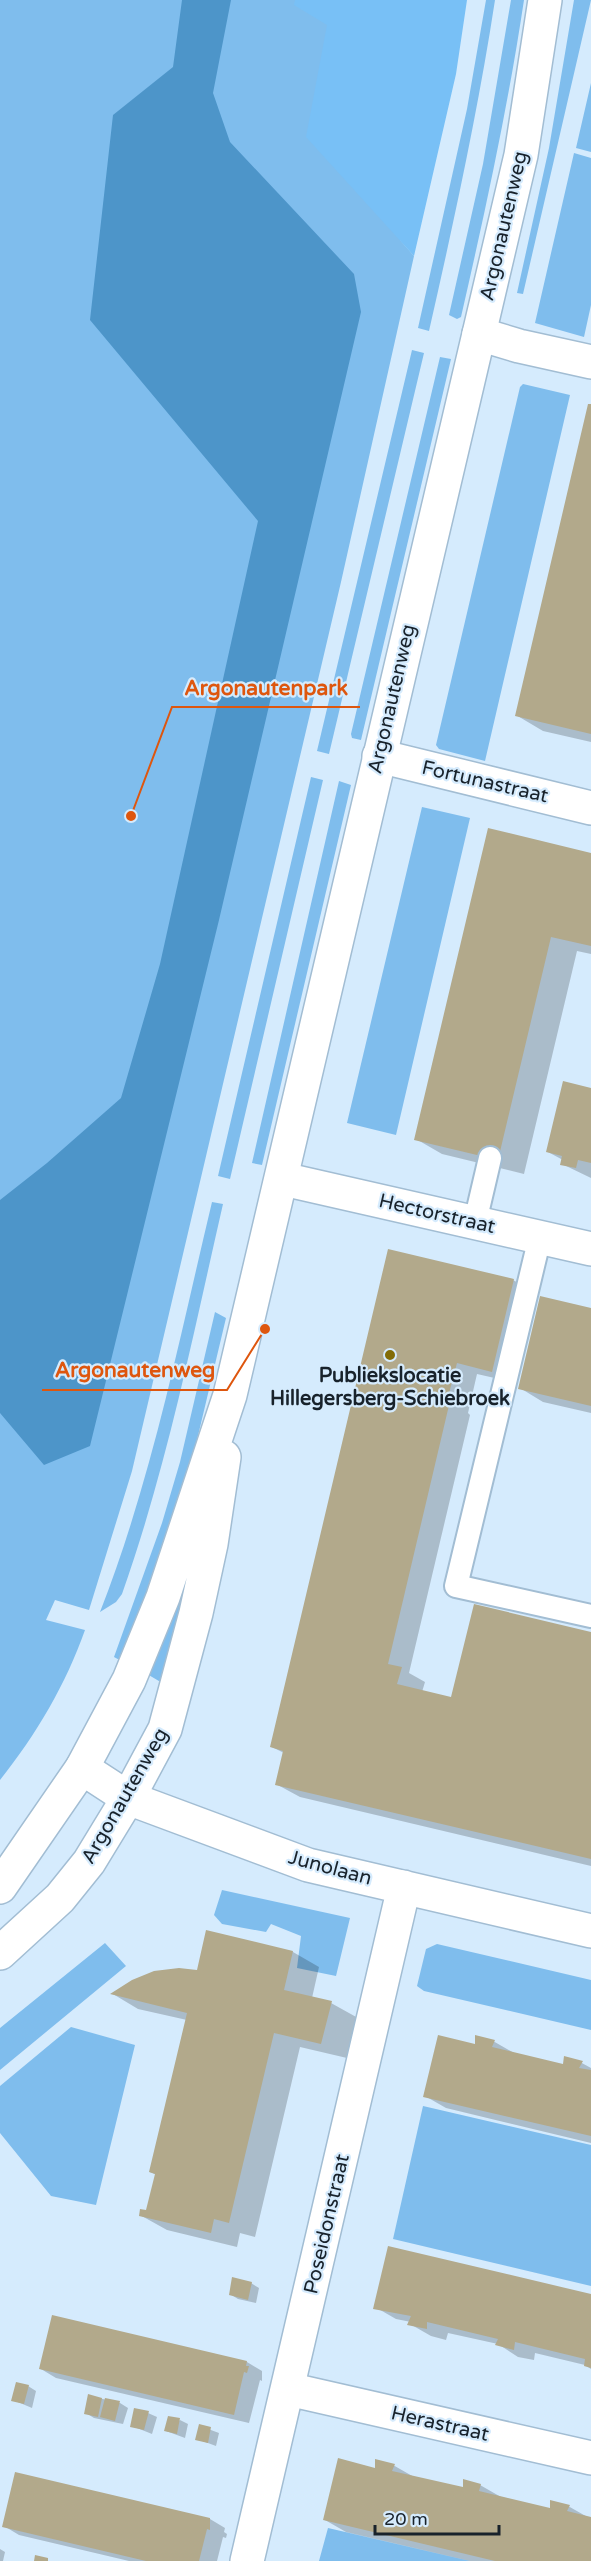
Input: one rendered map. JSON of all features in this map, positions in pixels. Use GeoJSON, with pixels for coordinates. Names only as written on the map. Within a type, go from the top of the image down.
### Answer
{"type":"FeatureCollection","features":[{"type":"Feature","properties":{"kind":"street","name":"Argonautenweg"},"geometry":{"type":"LineString","coordinates":[[0,1887],[82,1768],[117,1704],[149,1634],[230,1395],[520,155],[545,0]]}},
{"type":"Feature","properties":{"kind":"street"},"geometry":{"type":"LineString","coordinates":[[479,334],[519,346],[591,362]]}},
{"type":"Feature","properties":{"kind":"street","name":"Fortunastraat"},"geometry":{"type":"LineString","coordinates":[[379,756],[591,808]]}},
{"type":"Feature","properties":{"kind":"street","name":"Hectorstraat"},"geometry":{"type":"LineString","coordinates":[[282,1179],[591,1249]]}},
{"type":"Feature","properties":{"kind":"street","name":"Argonautenweg"},"geometry":{"type":"LineString","coordinates":[[0,1953],[45,1913],[72,1885],[89,1862],[128,1798],[165,1730],[196,1613],[222,1479],[230,1395]]}},
{"type":"Feature","properties":{"kind":"street","name":"Junolaan"},"geometry":{"type":"LineString","coordinates":[[82,1768],[128,1798],[308,1865],[591,1931]]}},
{"type":"Feature","properties":{"kind":"street","name":"Poseidonstraat"},"geometry":{"type":"LineString","coordinates":[[247,2561],[404,1887]]}},
{"type":"Feature","properties":{"kind":"street","name":"Herastraat"},"geometry":{"type":"LineString","coordinates":[[288,2389],[591,2458]]}},
{"type":"Feature","properties":{"kind":"lane"},"geometry":{"type":"LineString","coordinates":[[475,1222],[490,1158]]}},
{"type":"Feature","properties":{"kind":"lane"},"geometry":{"type":"LineString","coordinates":[[540,1238],[456,1586],[591,1616]]}},
{"type":"Feature","properties":{"kind":"shaded area"},"geometry":{"type":"Polygon","coordinates":[[[0,0],[445,0],[400,240],[414,256],[341,582],[132,1471],[89,1610],[55,1600],[46,1620],[85,1630],[69,1670],[49,1708],[26,1745],[0,1780],[0,0]]]}},
{"type":"Feature","properties":{"kind":"shaded area"},"geometry":{"type":"Polygon","coordinates":[[[182,0],[231,0],[213,93],[230,142],[354,274],[361,312],[219,920],[90,1446],[44,1465],[0,1413],[0,1200],[47,1163],[121,1098],[160,964],[258,521],[90,320],[113,115],[173,67],[182,0]]]}},
{"type":"Feature","properties":{"kind":"shaded area"},"geometry":{"type":"Polygon","coordinates":[[[295,0],[467,0],[456,74],[414,256],[306,137],[327,25],[294,5],[295,0]]]}},
{"type":"Feature","properties":{"kind":"shaded area"},"geometry":{"type":"Polygon","coordinates":[[[486,0],[495,0],[481,83],[429,331],[418,328],[467,109],[486,0]]]}},
{"type":"Feature","properties":{"kind":"shaded area"},"geometry":{"type":"Polygon","coordinates":[[[511,0],[524,0],[518,40],[479,238],[461,317],[457,319],[449,315],[483,164],[511,0]]]}},
{"type":"Feature","properties":{"kind":"shaded area"},"geometry":{"type":"Polygon","coordinates":[[[574,0],[591,0],[523,294],[517,293],[549,148],[574,0]]]}},
{"type":"Feature","properties":{"kind":"shaded area"},"geometry":{"type":"Polygon","coordinates":[[[591,83],[591,152],[576,148],[591,83]]]}},
{"type":"Feature","properties":{"kind":"shaded area"},"geometry":{"type":"Polygon","coordinates":[[[574,153],[591,158],[591,305],[584,337],[535,323],[574,153]]]}},
{"type":"Feature","properties":{"kind":"shaded area"},"geometry":{"type":"Polygon","coordinates":[[[412,350],[424,353],[329,754],[317,751],[412,350]]]}},
{"type":"Feature","properties":{"kind":"shaded area"},"geometry":{"type":"Polygon","coordinates":[[[440,357],[451,359],[361,740],[352,738],[351,734],[440,357]]]}},
{"type":"Feature","properties":{"kind":"shaded area"},"geometry":{"type":"Polygon","coordinates":[[[523,384],[570,395],[485,761],[439,749],[436,745],[520,387],[523,384]]]}},
{"type":"Feature","properties":{"kind":"shaded area"},"geometry":{"type":"Polygon","coordinates":[[[311,777],[323,780],[230,1179],[218,1176],[311,777]]]}},
{"type":"Feature","properties":{"kind":"shaded area"},"geometry":{"type":"Polygon","coordinates":[[[339,781],[351,785],[262,1165],[252,1163],[339,781]]]}},
{"type":"Feature","properties":{"kind":"shaded area"},"geometry":{"type":"Polygon","coordinates":[[[422,807],[470,818],[396,1135],[347,1123],[422,807]]]}},
{"type":"Feature","properties":{"kind":"shaded area"},"geometry":{"type":"Polygon","coordinates":[[[212,1202],[223,1204],[190,1351],[153,1498],[122,1594],[116,1602],[100,1612],[150,1460],[212,1202]]]}},
{"type":"Feature","properties":{"kind":"shaded area"},"geometry":{"type":"Polygon","coordinates":[[[215,1312],[226,1318],[192,1461],[125,1663],[114,1657],[162,1523],[180,1462],[215,1312]]]}},
{"type":"Feature","properties":{"kind":"shaded area"},"geometry":{"type":"Polygon","coordinates":[[[190,1564],[164,1684],[147,1674],[190,1564]]]}},
{"type":"Feature","properties":{"kind":"shaded area"},"geometry":{"type":"Polygon","coordinates":[[[222,1890],[350,1918],[336,1976],[297,1968],[301,1936],[271,1924],[266,1932],[222,1924],[214,1915],[222,1890]]]}},
{"type":"Feature","properties":{"kind":"shaded area"},"geometry":{"type":"Polygon","coordinates":[[[105,1943],[126,1966],[0,2070],[0,2028],[105,1943]]]}},
{"type":"Feature","properties":{"kind":"shaded area"},"geometry":{"type":"Polygon","coordinates":[[[437,1944],[591,1980],[591,2030],[424,1991],[417,1986],[426,1949],[437,1944]]]}},
{"type":"Feature","properties":{"kind":"shaded area"},"geometry":{"type":"Polygon","coordinates":[[[71,2027],[135,2045],[96,2205],[51,2196],[0,2133],[0,2086],[71,2027]]]}},
{"type":"Feature","properties":{"kind":"shaded area"},"geometry":{"type":"Polygon","coordinates":[[[423,2106],[591,2145],[591,2286],[393,2239],[423,2106]]]}},
{"type":"Feature","properties":{"kind":"shaded area"},"geometry":{"type":"Polygon","coordinates":[[[328,2528],[470,2561],[319,2561],[328,2528]]]}},
{"type":"Feature","properties":{"kind":"building"},"geometry":{"type":"Polygon","coordinates":[[[588,404],[591,404],[591,734],[515,716],[588,404]]]}},
{"type":"Feature","properties":{"kind":"building"},"geometry":{"type":"Polygon","coordinates":[[[488,828],[591,853],[591,946],[551,937],[498,1160],[414,1140],[488,828]]]}},
{"type":"Feature","properties":{"kind":"building"},"geometry":{"type":"Polygon","coordinates":[[[563,1081],[591,1088],[591,1163],[578,1160],[576,1168],[560,1165],[562,1156],[546,1152],[563,1081]]]}},
{"type":"Feature","properties":{"kind":"building"},"geometry":{"type":"Polygon","coordinates":[[[388,1249],[514,1279],[492,1372],[457,1363],[388,1664],[402,1667],[397,1684],[451,1697],[474,1604],[591,1632],[591,1859],[275,1785],[283,1751],[270,1747],[388,1249]]]}},
{"type":"Feature","properties":{"kind":"building"},"geometry":{"type":"Polygon","coordinates":[[[540,1296],[591,1308],[591,1406],[518,1389],[540,1296]]]}},
{"type":"Feature","properties":{"kind":"building"},"geometry":{"type":"Polygon","coordinates":[[[206,1930],[293,1951],[284,1990],[332,2001],[321,2044],[274,2033],[229,2223],[214,2219],[211,2233],[139,2216],[140,2209],[146,2210],[155,2174],[149,2172],[187,2013],[110,1994],[132,1980],[154,1971],[179,1968],[197,1970],[206,1930]]]}},
{"type":"Feature","properties":{"kind":"building"},"geometry":{"type":"Polygon","coordinates":[[[438,2035],[475,2044],[475,2035],[495,2040],[492,2047],[563,2064],[564,2056],[583,2061],[579,2068],[591,2070],[591,2136],[423,2097],[438,2035]]]}},
{"type":"Feature","properties":{"kind":"building"},"geometry":{"type":"Polygon","coordinates":[[[388,2246],[591,2294],[591,2368],[584,2366],[585,2359],[515,2342],[514,2350],[495,2345],[498,2339],[427,2322],[427,2329],[407,2325],[411,2316],[373,2309],[388,2246]]]}},
{"type":"Feature","properties":{"kind":"building"},"geometry":{"type":"Polygon","coordinates":[[[232,2277],[252,2282],[248,2300],[229,2295],[232,2277]]]}},
{"type":"Feature","properties":{"kind":"building"},"geometry":{"type":"Polygon","coordinates":[[[52,2315],[247,2361],[246,2366],[249,2366],[247,2373],[244,2372],[234,2415],[39,2369],[52,2315]]]}},
{"type":"Feature","properties":{"kind":"building"},"geometry":{"type":"Polygon","coordinates":[[[16,2382],[29,2385],[24,2404],[11,2401],[16,2382]]]}},
{"type":"Feature","properties":{"kind":"building"},"geometry":{"type":"Polygon","coordinates":[[[88,2394],[102,2398],[98,2417],[84,2414],[88,2394]]]}},
{"type":"Feature","properties":{"kind":"building"},"geometry":{"type":"Polygon","coordinates":[[[105,2398],[120,2401],[115,2421],[100,2417],[105,2398]]]}},
{"type":"Feature","properties":{"kind":"building"},"geometry":{"type":"Polygon","coordinates":[[[134,2408],[149,2411],[144,2430],[130,2427],[134,2408]]]}},
{"type":"Feature","properties":{"kind":"building"},"geometry":{"type":"Polygon","coordinates":[[[168,2416],[180,2418],[177,2434],[164,2431],[168,2416]]]}},
{"type":"Feature","properties":{"kind":"building"},"geometry":{"type":"Polygon","coordinates":[[[199,2424],[211,2427],[208,2443],[195,2440],[199,2424]]]}},
{"type":"Feature","properties":{"kind":"building"},"geometry":{"type":"Polygon","coordinates":[[[338,2458],[375,2468],[375,2459],[395,2464],[392,2471],[463,2487],[463,2479],[481,2484],[479,2491],[550,2508],[550,2500],[570,2505],[567,2511],[591,2517],[591,2561],[495,2561],[323,2520],[338,2458]]]}},
{"type":"Feature","properties":{"kind":"building"},"geometry":{"type":"Polygon","coordinates":[[[15,2472],[210,2518],[210,2530],[207,2529],[199,2561],[146,2561],[2,2527],[15,2472]]]}},
{"type":"Feature","properties":{"kind":"building"},"geometry":{"type":"Polygon","coordinates":[[[35,2555],[48,2558],[48,2561],[34,2561],[35,2555]]]}},
{"type":"Feature","properties":{"kind":"place","name":"Argonautenpark"},"geometry":{"type":"Point","coordinates":[131,816]}},
{"type":"Feature","properties":{"kind":"place","name":"Argonautenweg"},"geometry":{"type":"Point","coordinates":[265,1329]}},
{"type":"Feature","properties":{"kind":"place","name":"Publiekslocatie Hillegersberg-Schiebroek"},"geometry":{"type":"Point","coordinates":[390,1355]}}]}
